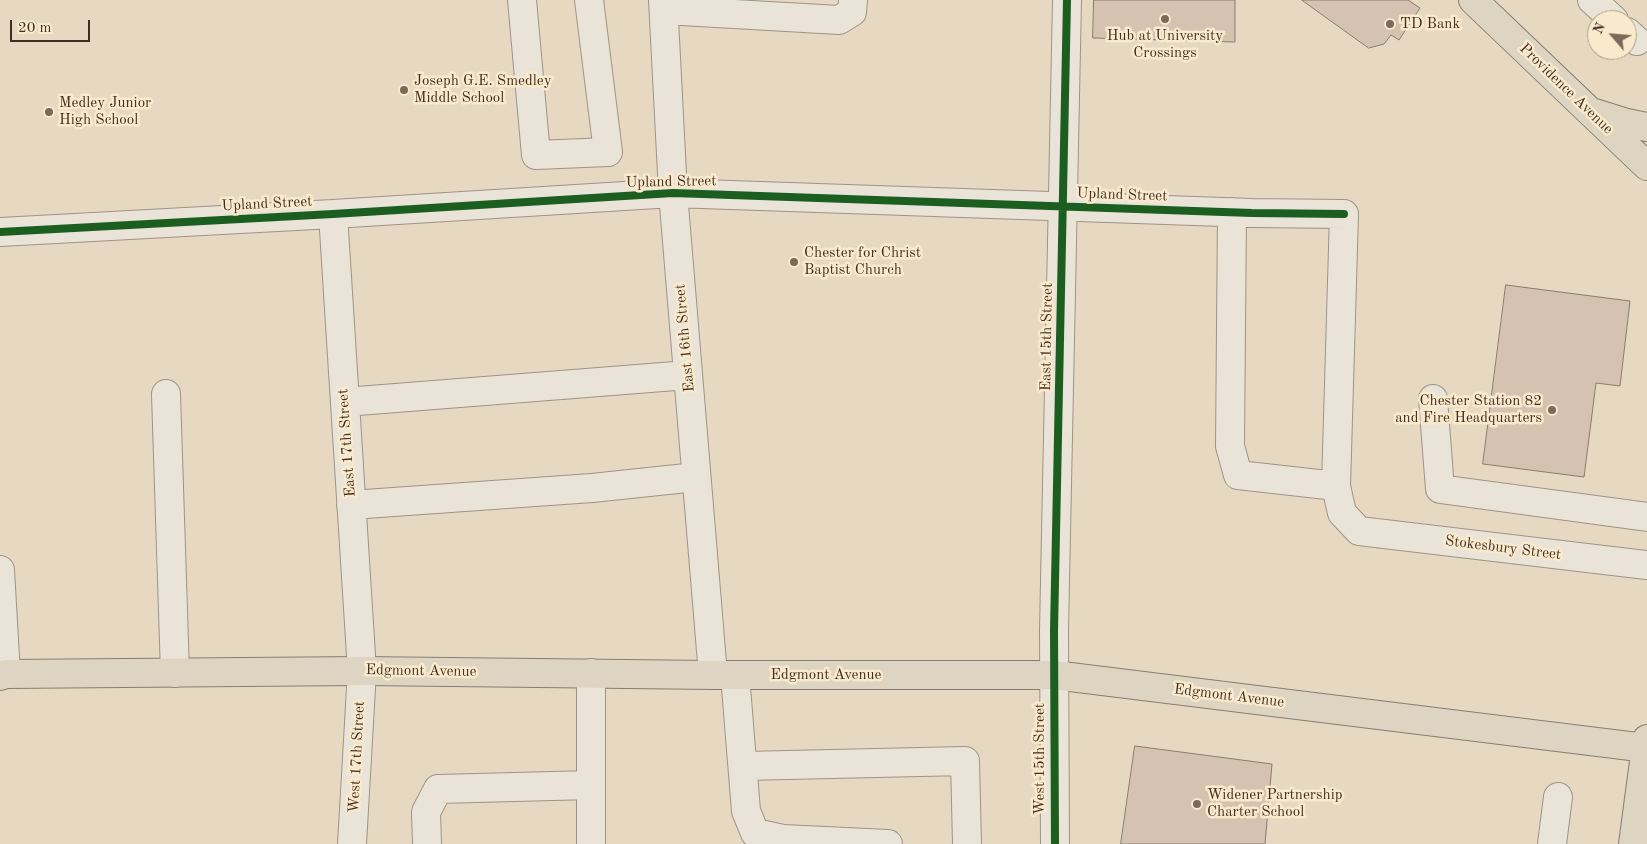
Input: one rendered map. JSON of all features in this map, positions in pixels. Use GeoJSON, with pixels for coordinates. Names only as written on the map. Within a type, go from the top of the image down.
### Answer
{"type":"FeatureCollection","features":[{"type":"Feature","properties":{"kind":"main road","name":"Providence Avenue"},"geometry":{"type":"LineString","coordinates":[[1475,4],[1647,166]]}},
{"type":"Feature","properties":{"kind":"main road"},"geometry":{"type":"LineString","coordinates":[[1590,111],[1627,123],[1647,127]]}},
{"type":"Feature","properties":{"kind":"main road","name":"Edgmont Avenue"},"geometry":{"type":"LineString","coordinates":[[3,675],[362,671],[724,675],[1054,675],[1647,745]]}},
{"type":"Feature","properties":{"kind":"main road"},"geometry":{"type":"LineString","coordinates":[[1633,844],[1647,745]]}},
{"type":"Feature","properties":{"kind":"street"},"geometry":{"type":"LineString","coordinates":[[522,0],[536,155],[608,152],[589,0]]}},
{"type":"Feature","properties":{"kind":"street"},"geometry":{"type":"LineString","coordinates":[[663,5],[839,20],[852,12],[853,0]]}},
{"type":"Feature","properties":{"kind":"street","name":"East 15th Street"},"geometry":{"type":"LineString","coordinates":[[1054,675],[1067,0]]}},
{"type":"Feature","properties":{"kind":"street","name":"East 16th Street"},"geometry":{"type":"LineString","coordinates":[[663,5],[673,193],[696,477],[724,675],[742,766],[746,811],[755,833],[783,838],[888,844]]}},
{"type":"Feature","properties":{"kind":"street","name":"Upland Street"},"geometry":{"type":"LineString","coordinates":[[0,232],[673,193],[1064,207],[1344,214],[1336,486]]}},
{"type":"Feature","properties":{"kind":"street"},"geometry":{"type":"LineString","coordinates":[[1232,212],[1230,446],[1238,475],[1336,486]]}},
{"type":"Feature","properties":{"kind":"street","name":"East 17th Street"},"geometry":{"type":"LineString","coordinates":[[333,214],[362,671]]}},
{"type":"Feature","properties":{"kind":"street"},"geometry":{"type":"LineString","coordinates":[[345,402],[688,374]]}},
{"type":"Feature","properties":{"kind":"street"},"geometry":{"type":"LineString","coordinates":[[166,394],[175,672]]}},
{"type":"Feature","properties":{"kind":"street"},"geometry":{"type":"LineString","coordinates":[[1433,399],[1440,490],[1647,517]]}},
{"type":"Feature","properties":{"kind":"street"},"geometry":{"type":"LineString","coordinates":[[351,505],[592,488],[696,477]]}},
{"type":"Feature","properties":{"kind":"street","name":"Stokesbury Street"},"geometry":{"type":"LineString","coordinates":[[1336,486],[1342,512],[1359,531],[1647,565]]}},
{"type":"Feature","properties":{"kind":"street"},"geometry":{"type":"LineString","coordinates":[[0,570],[3,675]]}},
{"type":"Feature","properties":{"kind":"street","name":"West 17th Street"},"geometry":{"type":"LineString","coordinates":[[352,844],[362,671]]}},
{"type":"Feature","properties":{"kind":"street"},"geometry":{"type":"LineString","coordinates":[[591,844],[592,673]]}},
{"type":"Feature","properties":{"kind":"street","name":"West 15th Street"},"geometry":{"type":"LineString","coordinates":[[1054,675],[1055,844]]}},
{"type":"Feature","properties":{"kind":"street"},"geometry":{"type":"LineString","coordinates":[[742,766],[965,760],[967,844]]}},
{"type":"Feature","properties":{"kind":"street"},"geometry":{"type":"LineString","coordinates":[[427,844],[426,812],[438,789],[591,785]]}},
{"type":"Feature","properties":{"kind":"street"},"geometry":{"type":"LineString","coordinates":[[1552,844],[1558,797]]}},
{"type":"Feature","properties":{"kind":"building","name":"Hub at University Crossings"},"geometry":{"type":"Polygon","coordinates":[[[1094,0],[1235,0],[1235,42],[1093,38],[1094,0]]]}},
{"type":"Feature","properties":{"kind":"building"},"geometry":{"type":"Polygon","coordinates":[[[1302,0],[1408,0],[1420,8],[1399,40],[1391,35],[1384,44],[1369,48],[1302,0]]]}},
{"type":"Feature","properties":{"kind":"building"},"geometry":{"type":"Polygon","coordinates":[[[1506,285],[1630,301],[1620,386],[1596,383],[1584,477],[1483,464],[1506,285]]]}},
{"type":"Feature","properties":{"kind":"building","name":"Widener Partnership Charter School"},"geometry":{"type":"Polygon","coordinates":[[[1135,746],[1272,764],[1265,844],[1121,844],[1135,746]]]}},
{"type":"Feature","properties":{"kind":"cycle path"},"geometry":{"type":"LineString","coordinates":[[1055,844],[1054,630],[1067,0]]}},
{"type":"Feature","properties":{"kind":"cycle path"},"geometry":{"type":"LineString","coordinates":[[0,232],[673,193],[1252,213],[1344,214]]}},
{"type":"Feature","properties":{"kind":"place","name":"Hub at University Crossings"},"geometry":{"type":"Point","coordinates":[1165,19]}},
{"type":"Feature","properties":{"kind":"place","name":"TD Bank"},"geometry":{"type":"Point","coordinates":[1390,24]}},
{"type":"Feature","properties":{"kind":"place","name":"Joseph G.E. Smedley Middle School"},"geometry":{"type":"Point","coordinates":[404,90]}},
{"type":"Feature","properties":{"kind":"place","name":"Medley Junior High School"},"geometry":{"type":"Point","coordinates":[49,112]}},
{"type":"Feature","properties":{"kind":"place","name":"Chester for Christ Baptist Church"},"geometry":{"type":"Point","coordinates":[794,262]}},
{"type":"Feature","properties":{"kind":"place","name":"Chester Station 82 and Fire Headquarters"},"geometry":{"type":"Point","coordinates":[1552,410]}},
{"type":"Feature","properties":{"kind":"place","name":"Widener Partnership Charter School"},"geometry":{"type":"Point","coordinates":[1197,804]}}]}
